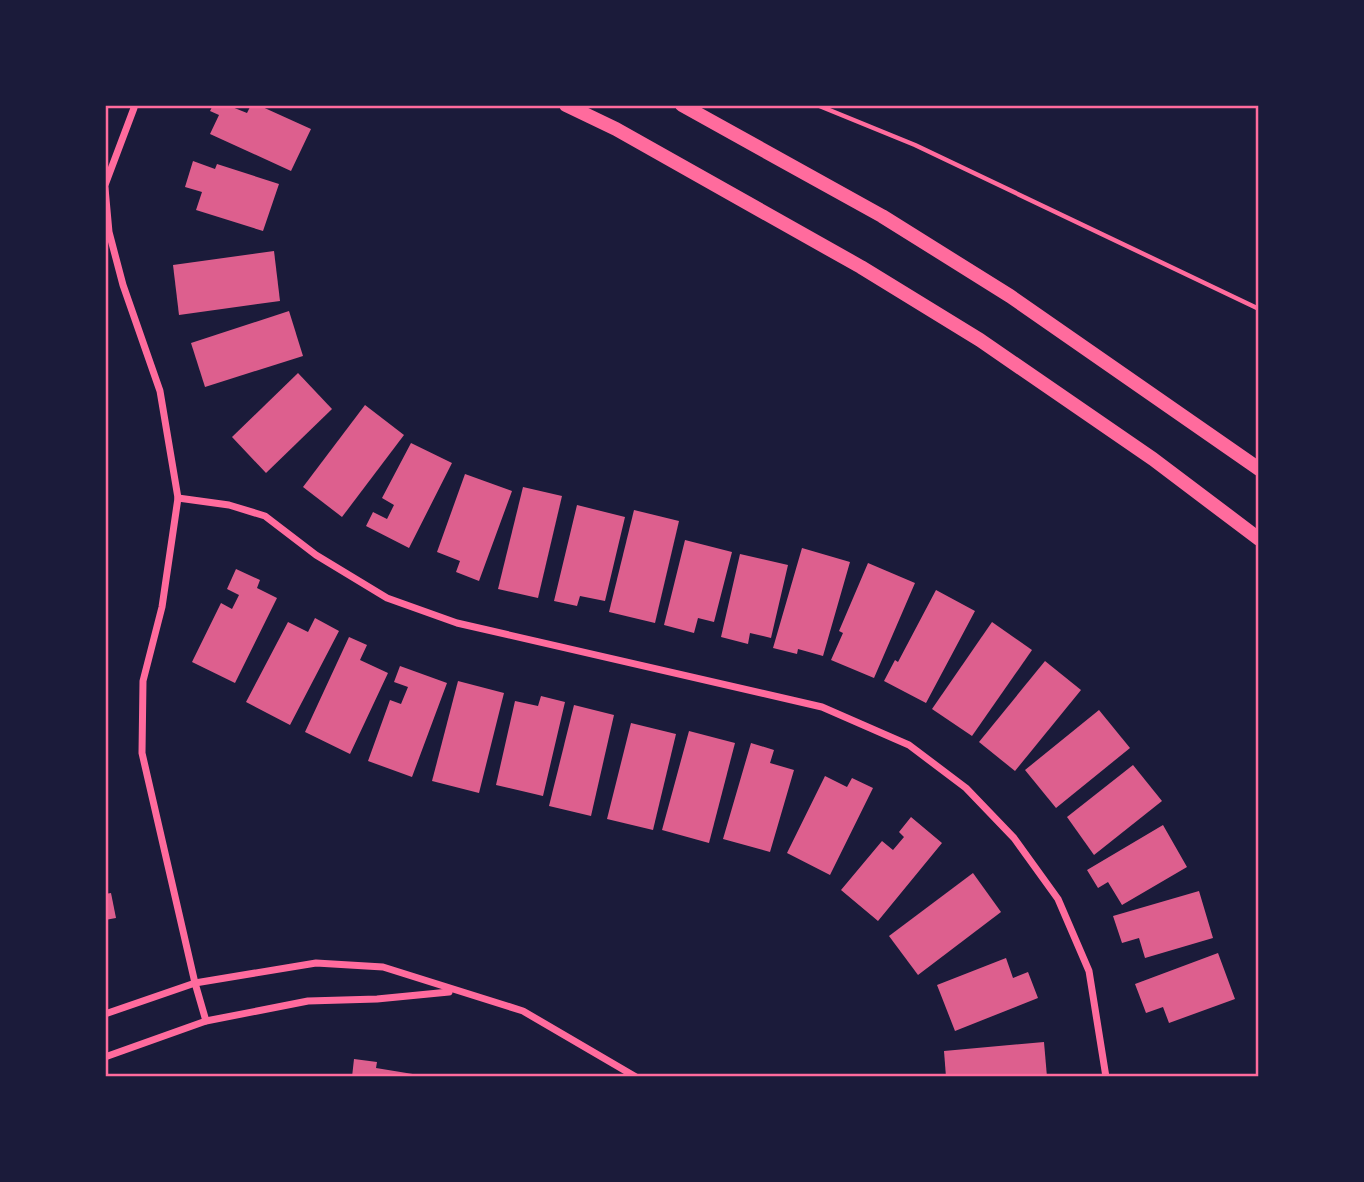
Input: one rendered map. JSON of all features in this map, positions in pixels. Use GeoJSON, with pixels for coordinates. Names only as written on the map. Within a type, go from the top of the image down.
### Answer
{"type":"FeatureCollection","features":[{"type":"Feature","properties":{"kind":"main road"},"geometry":{"type":"LineString","coordinates":[[566,105],[616,129],[850,260],[980,340],[1153,459],[1259,539]]}},
{"type":"Feature","properties":{"kind":"main road"},"geometry":{"type":"LineString","coordinates":[[682,105],[882,216],[1010,296],[1259,469]]}},
{"type":"Feature","properties":{"kind":"street"},"geometry":{"type":"LineString","coordinates":[[134,108],[105,187],[109,232],[122,285],[160,391],[178,498],[162,607],[143,681],[142,753],[206,1021]]}},
{"type":"Feature","properties":{"kind":"street"},"geometry":{"type":"LineString","coordinates":[[178,498],[229,505],[265,516],[316,555],[387,598],[457,623],[822,707],[909,745],[966,788],[1014,838],[1058,899],[1089,971],[1106,1077]]}},
{"type":"Feature","properties":{"kind":"street"},"geometry":{"type":"LineString","coordinates":[[105,1014],[195,983],[316,963],[383,967],[523,1011],[636,1077]]}},
{"type":"Feature","properties":{"kind":"street"},"geometry":{"type":"LineString","coordinates":[[105,1057],[206,1021],[308,1001],[377,999],[454,991]]}},
{"type":"Feature","properties":{"kind":"path"},"geometry":{"type":"LineString","coordinates":[[817,105],[915,145],[1259,309]]}},
{"type":"Feature","properties":{"kind":"building"},"geometry":{"type":"Polygon","coordinates":[[[213,105],[232,105],[247,113],[251,105],[258,105],[311,129],[291,171],[210,134],[219,115],[210,111],[213,105]]]}},
{"type":"Feature","properties":{"kind":"building"},"geometry":{"type":"Polygon","coordinates":[[[193,161],[215,169],[217,164],[279,184],[263,231],[196,210],[202,192],[185,187],[193,161]]]}},
{"type":"Feature","properties":{"kind":"building"},"geometry":{"type":"Polygon","coordinates":[[[274,251],[280,301],[179,315],[173,265],[274,251]]]}},
{"type":"Feature","properties":{"kind":"building"},"geometry":{"type":"Polygon","coordinates":[[[289,311],[303,356],[205,387],[191,343],[289,311]]]}},
{"type":"Feature","properties":{"kind":"building"},"geometry":{"type":"Polygon","coordinates":[[[298,373],[332,409],[266,473],[232,437],[298,373]]]}},
{"type":"Feature","properties":{"kind":"building"},"geometry":{"type":"Polygon","coordinates":[[[365,405],[404,435],[342,517],[303,487],[365,405]]]}},
{"type":"Feature","properties":{"kind":"building"},"geometry":{"type":"Polygon","coordinates":[[[411,443],[452,463],[409,548],[366,526],[373,512],[387,519],[394,505],[382,498],[411,443]]]}},
{"type":"Feature","properties":{"kind":"building"},"geometry":{"type":"Polygon","coordinates":[[[105,461],[108,461],[107,507],[105,507],[105,461]]]}},
{"type":"Feature","properties":{"kind":"building"},"geometry":{"type":"Polygon","coordinates":[[[465,474],[512,491],[479,581],[456,572],[460,561],[437,552],[465,474]]]}},
{"type":"Feature","properties":{"kind":"building"},"geometry":{"type":"Polygon","coordinates":[[[523,487],[562,496],[538,598],[498,589],[523,487]]]}},
{"type":"Feature","properties":{"kind":"building"},"geometry":{"type":"Polygon","coordinates":[[[577,505],[625,517],[605,601],[580,596],[577,606],[554,601],[577,505]]]}},
{"type":"Feature","properties":{"kind":"building"},"geometry":{"type":"Polygon","coordinates":[[[634,510],[679,521],[655,623],[609,612],[634,510]]]}},
{"type":"Feature","properties":{"kind":"building"},"geometry":{"type":"Polygon","coordinates":[[[685,540],[732,552],[714,622],[698,618],[694,633],[664,625],[685,540]]]}},
{"type":"Feature","properties":{"kind":"building"},"geometry":{"type":"Polygon","coordinates":[[[802,548],[850,562],[823,656],[798,649],[797,654],[773,648],[802,548]]]}},
{"type":"Feature","properties":{"kind":"building"},"geometry":{"type":"Polygon","coordinates":[[[740,554],[788,565],[771,638],[750,633],[748,644],[721,637],[740,554]]]}},
{"type":"Feature","properties":{"kind":"building"},"geometry":{"type":"Polygon","coordinates":[[[868,563],[915,583],[874,678],[831,660],[843,633],[839,631],[868,563]]]}},
{"type":"Feature","properties":{"kind":"building"},"geometry":{"type":"Polygon","coordinates":[[[236,569],[260,580],[257,588],[277,598],[235,683],[192,662],[221,603],[232,609],[239,595],[227,589],[236,569]]]}},
{"type":"Feature","properties":{"kind":"building"},"geometry":{"type":"Polygon","coordinates":[[[936,590],[975,611],[926,703],[884,681],[895,660],[898,662],[936,590]]]}},
{"type":"Feature","properties":{"kind":"building"},"geometry":{"type":"Polygon","coordinates":[[[315,618],[339,631],[290,725],[246,702],[288,622],[308,632],[315,618]]]}},
{"type":"Feature","properties":{"kind":"building"},"geometry":{"type":"Polygon","coordinates":[[[992,622],[1032,650],[972,736],[932,709],[992,622]]]}},
{"type":"Feature","properties":{"kind":"building"},"geometry":{"type":"Polygon","coordinates":[[[349,637],[367,645],[360,660],[388,673],[350,754],[305,732],[349,637]]]}},
{"type":"Feature","properties":{"kind":"building"},"geometry":{"type":"Polygon","coordinates":[[[1045,661],[1081,690],[1015,771],[979,742],[1045,661]]]}},
{"type":"Feature","properties":{"kind":"building"},"geometry":{"type":"Polygon","coordinates":[[[400,666],[447,683],[412,777],[368,761],[390,700],[401,704],[408,687],[394,682],[400,666]]]}},
{"type":"Feature","properties":{"kind":"building"},"geometry":{"type":"Polygon","coordinates":[[[458,681],[504,693],[479,793],[432,781],[458,681]]]}},
{"type":"Feature","properties":{"kind":"building"},"geometry":{"type":"Polygon","coordinates":[[[541,696],[565,702],[543,796],[496,785],[515,701],[538,706],[541,696]]]}},
{"type":"Feature","properties":{"kind":"building"},"geometry":{"type":"Polygon","coordinates":[[[574,705],[614,715],[591,816],[549,806],[574,705]]]}},
{"type":"Feature","properties":{"kind":"building"},"geometry":{"type":"Polygon","coordinates":[[[1099,710],[1130,748],[1056,808],[1025,770],[1099,710]]]}},
{"type":"Feature","properties":{"kind":"building"},"geometry":{"type":"Polygon","coordinates":[[[631,723],[676,734],[653,830],[607,819],[631,723]]]}},
{"type":"Feature","properties":{"kind":"building"},"geometry":{"type":"Polygon","coordinates":[[[689,731],[735,743],[709,843],[662,830],[689,731]]]}},
{"type":"Feature","properties":{"kind":"building"},"geometry":{"type":"Polygon","coordinates":[[[751,743],[774,750],[770,763],[794,770],[770,852],[723,839],[751,743]]]}},
{"type":"Feature","properties":{"kind":"building"},"geometry":{"type":"Polygon","coordinates":[[[1133,765],[1162,801],[1094,855],[1067,817],[1133,765]]]}},
{"type":"Feature","properties":{"kind":"building"},"geometry":{"type":"Polygon","coordinates":[[[825,776],[847,787],[852,778],[873,788],[830,875],[787,853],[825,776]]]}},
{"type":"Feature","properties":{"kind":"building"},"geometry":{"type":"Polygon","coordinates":[[[911,817],[942,843],[878,921],[841,890],[882,841],[893,850],[904,837],[899,832],[911,817]]]}},
{"type":"Feature","properties":{"kind":"building"},"geometry":{"type":"Polygon","coordinates":[[[1163,825],[1187,867],[1122,905],[1108,882],[1098,888],[1087,870],[1163,825]]]}},
{"type":"Feature","properties":{"kind":"building"},"geometry":{"type":"Polygon","coordinates":[[[973,873],[1001,912],[918,975],[889,936],[973,873]]]}},
{"type":"Feature","properties":{"kind":"building"},"geometry":{"type":"Polygon","coordinates":[[[1199,891],[1213,938],[1145,958],[1139,938],[1122,943],[1113,916],[1199,891]]]}},
{"type":"Feature","properties":{"kind":"building"},"geometry":{"type":"Polygon","coordinates":[[[111,893],[116,918],[105,920],[105,894],[111,893]]]}},
{"type":"Feature","properties":{"kind":"building"},"geometry":{"type":"Polygon","coordinates":[[[1218,953],[1235,999],[1169,1023],[1163,1007],[1146,1013],[1135,984],[1218,953]]]}},
{"type":"Feature","properties":{"kind":"building"},"geometry":{"type":"Polygon","coordinates":[[[1006,958],[1013,978],[1028,972],[1038,998],[955,1031],[937,985],[1006,958]]]}},
{"type":"Feature","properties":{"kind":"building"},"geometry":{"type":"Polygon","coordinates":[[[1044,1042],[1047,1077],[946,1077],[944,1051],[1044,1042]]]}},
{"type":"Feature","properties":{"kind":"building"},"geometry":{"type":"Polygon","coordinates":[[[354,1059],[377,1062],[376,1068],[431,1077],[352,1077],[354,1059]]]}}]}
